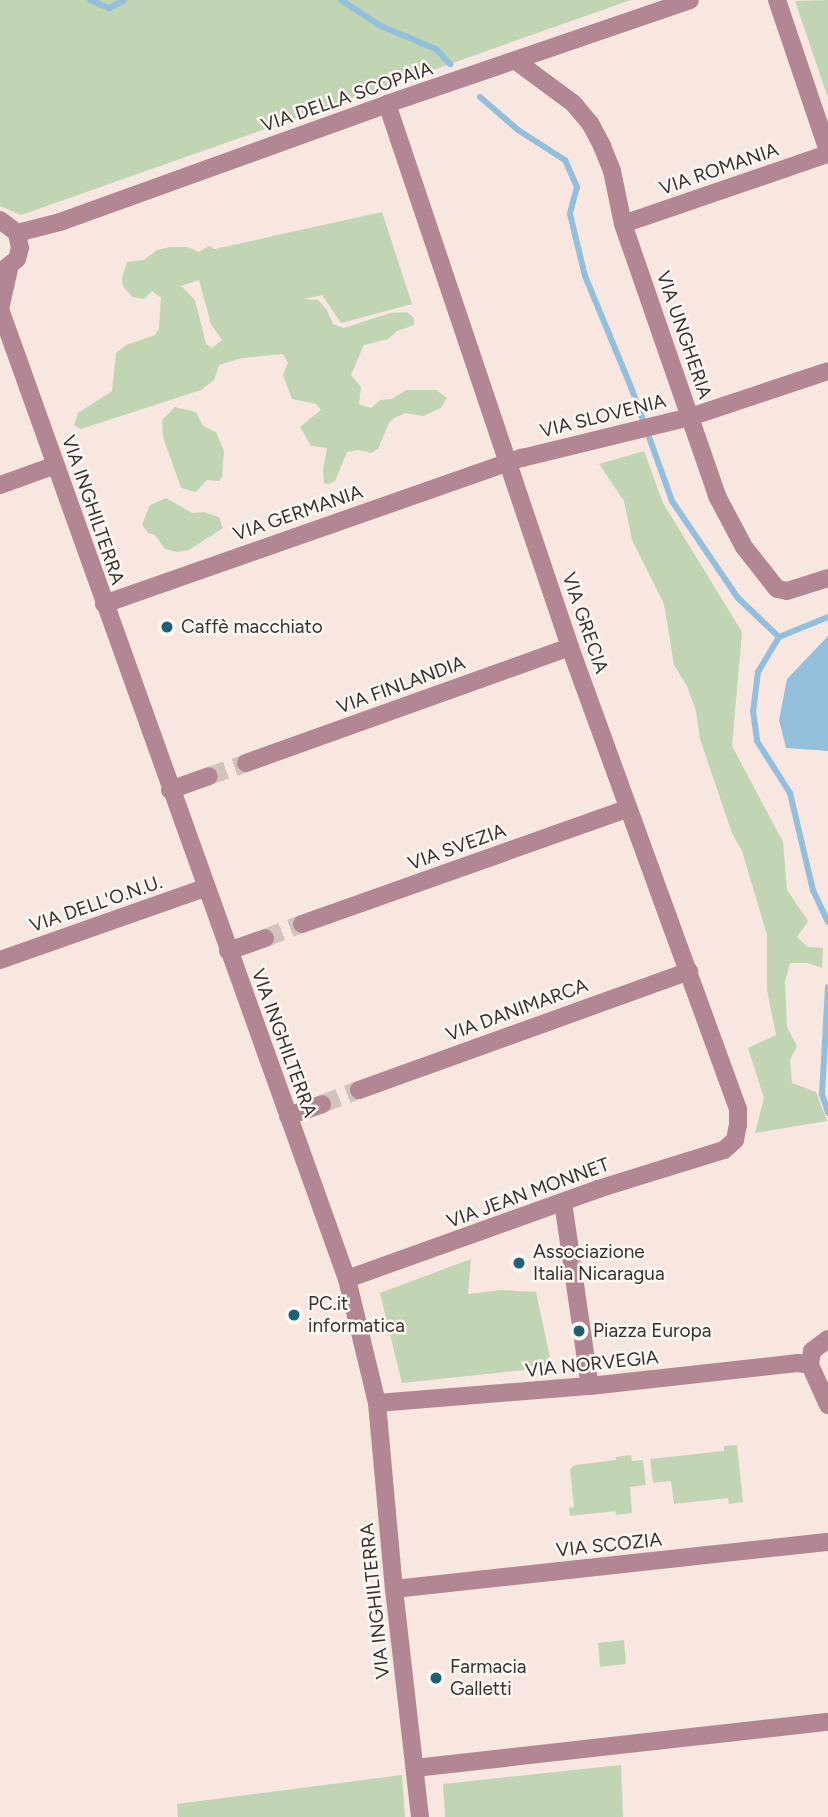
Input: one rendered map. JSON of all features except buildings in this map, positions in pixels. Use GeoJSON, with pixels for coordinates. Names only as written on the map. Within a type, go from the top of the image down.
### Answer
{"type":"FeatureCollection","features":[{"type":"Feature","properties":{"kind":"street","name":"VIA DELLA SCOPAIA"},"geometry":{"type":"LineString","coordinates":[[19,240],[60,222],[387,104],[690,0]]}},
{"type":"Feature","properties":{"kind":"street"},"geometry":{"type":"LineString","coordinates":[[777,0],[828,153]]}},
{"type":"Feature","properties":{"kind":"street","name":"VIA UNGHERIA"},"geometry":{"type":"LineString","coordinates":[[516,61],[573,103],[590,123],[612,171],[623,224],[682,419],[744,547],[769,583],[777,589],[787,591],[828,578]]}},
{"type":"Feature","properties":{"kind":"street","name":"VIA GRECIA"},"geometry":{"type":"LineString","coordinates":[[387,104],[570,647],[738,1109],[735,1140],[724,1150]]}},
{"type":"Feature","properties":{"kind":"street","name":"VIA ROMANIA"},"geometry":{"type":"LineString","coordinates":[[623,224],[828,153]]}},
{"type":"Feature","properties":{"kind":"street"},"geometry":{"type":"LineString","coordinates":[[0,220],[19,240]]}},
{"type":"Feature","properties":{"kind":"street","name":"VIA INGHILTERRA"},"geometry":{"type":"LineString","coordinates":[[19,240],[17,259],[5,271],[0,309],[347,1279],[377,1403],[394,1589],[420,1817]]}},
{"type":"Feature","properties":{"kind":"street","name":"VIA SLOVENIA"},"geometry":{"type":"LineString","coordinates":[[507,462],[682,419],[828,371]]}},
{"type":"Feature","properties":{"kind":"street","name":"VIA GERMANIA"},"geometry":{"type":"LineString","coordinates":[[104,604],[507,462]]}},
{"type":"Feature","properties":{"kind":"street"},"geometry":{"type":"LineString","coordinates":[[0,485],[56,466]]}},
{"type":"Feature","properties":{"kind":"street","name":"VIA FINLANDIA"},"geometry":{"type":"LineString","coordinates":[[246,764],[570,647]]}},
{"type":"Feature","properties":{"kind":"street"},"geometry":{"type":"LineString","coordinates":[[170,790],[209,776]]}},
{"type":"Feature","properties":{"kind":"street","name":"VIA SVEZIA"},"geometry":{"type":"LineString","coordinates":[[302,925],[627,809]]}},
{"type":"Feature","properties":{"kind":"street","name":"VIA DELL'O.N.U."},"geometry":{"type":"LineString","coordinates":[[0,960],[205,888]]}},
{"type":"Feature","properties":{"kind":"street"},"geometry":{"type":"LineString","coordinates":[[228,951],[265,938]]}},
{"type":"Feature","properties":{"kind":"street","name":"VIA DANIMARCA"},"geometry":{"type":"LineString","coordinates":[[359,1090],[689,971]]}},
{"type":"Feature","properties":{"kind":"street"},"geometry":{"type":"LineString","coordinates":[[288,1116],[322,1104]]}},
{"type":"Feature","properties":{"kind":"street","name":"VIA JEAN MONNET"},"geometry":{"type":"LineString","coordinates":[[347,1279],[563,1202],[724,1150]]}},
{"type":"Feature","properties":{"kind":"street"},"geometry":{"type":"LineString","coordinates":[[563,1202],[590,1386]]}},
{"type":"Feature","properties":{"kind":"street"},"geometry":{"type":"LineString","coordinates":[[827,1339],[812,1351],[810,1365],[828,1405]]}},
{"type":"Feature","properties":{"kind":"street","name":"VIA NORVEGIA"},"geometry":{"type":"LineString","coordinates":[[377,1403],[590,1386],[798,1363],[810,1365]]}},
{"type":"Feature","properties":{"kind":"street","name":"VIA SCOZIA"},"geometry":{"type":"LineString","coordinates":[[394,1589],[828,1542]]}},
{"type":"Feature","properties":{"kind":"street"},"geometry":{"type":"LineString","coordinates":[[415,1768],[828,1722]]}},
{"type":"Feature","properties":{"kind":"green space"},"geometry":{"type":"Polygon","coordinates":[[[0,0],[631,0],[21,215],[0,206],[0,0]]]}},
{"type":"Feature","properties":{"kind":"green space"},"geometry":{"type":"Polygon","coordinates":[[[828,0],[828,98],[795,1],[828,0]]]}},
{"type":"Feature","properties":{"kind":"green space"},"geometry":{"type":"Polygon","coordinates":[[[382,212],[412,304],[341,323],[322,295],[303,299],[318,300],[327,310],[333,324],[344,328],[390,313],[407,312],[414,318],[414,325],[397,331],[388,339],[364,345],[351,375],[361,387],[359,404],[371,408],[380,400],[392,399],[406,390],[436,390],[447,398],[441,408],[423,416],[405,413],[394,418],[389,423],[378,449],[371,453],[358,450],[347,452],[335,481],[328,484],[324,483],[323,470],[327,448],[311,446],[300,427],[321,410],[316,404],[292,399],[283,375],[288,363],[283,354],[242,358],[219,365],[214,380],[201,390],[81,429],[74,425],[78,413],[112,391],[116,353],[126,345],[155,335],[159,328],[161,298],[152,291],[144,299],[132,297],[123,286],[122,278],[127,262],[144,260],[157,250],[170,247],[187,247],[199,252],[209,246],[215,249],[382,212]],[[199,280],[181,286],[195,300],[206,344],[212,348],[222,340],[211,324],[199,280]]]}},
{"type":"Feature","properties":{"kind":"green space"},"geometry":{"type":"Polygon","coordinates":[[[175,407],[196,412],[203,426],[216,432],[224,451],[222,477],[219,481],[207,480],[196,492],[181,488],[163,437],[162,420],[175,407]]]}},
{"type":"Feature","properties":{"kind":"green space"},"geometry":{"type":"Polygon","coordinates":[[[644,451],[663,503],[742,632],[732,746],[783,842],[787,890],[808,921],[797,937],[808,947],[823,948],[822,968],[808,963],[790,963],[785,982],[787,1027],[797,1046],[790,1060],[792,1083],[816,1092],[827,1121],[755,1133],[764,1098],[748,1048],[776,1035],[767,990],[767,935],[742,851],[732,833],[700,739],[696,711],[687,686],[674,665],[664,604],[632,540],[624,501],[599,464],[644,451]]]}},
{"type":"Feature","properties":{"kind":"green space"},"geometry":{"type":"Polygon","coordinates":[[[166,498],[192,513],[204,512],[219,517],[223,528],[189,550],[177,552],[165,549],[155,535],[148,533],[142,525],[150,505],[166,498]]]}},
{"type":"Feature","properties":{"kind":"green space"},"geometry":{"type":"Polygon","coordinates":[[[471,1259],[468,1294],[501,1290],[536,1292],[552,1367],[402,1383],[380,1293],[471,1259]]]}},
{"type":"Feature","properties":{"kind":"green space"},"geometry":{"type":"Polygon","coordinates":[[[737,1445],[743,1502],[729,1504],[728,1498],[674,1504],[671,1481],[653,1483],[650,1459],[724,1451],[724,1446],[737,1445]]]}},
{"type":"Feature","properties":{"kind":"green space"},"geometry":{"type":"Polygon","coordinates":[[[631,1455],[632,1461],[643,1460],[646,1485],[630,1487],[632,1513],[616,1515],[615,1511],[570,1516],[569,1508],[574,1507],[570,1469],[575,1465],[616,1460],[616,1457],[631,1455]]]}},
{"type":"Feature","properties":{"kind":"green space"},"geometry":{"type":"Polygon","coordinates":[[[624,1640],[626,1664],[600,1667],[598,1643],[624,1640]]]}},
{"type":"Feature","properties":{"kind":"green space"},"geometry":{"type":"Polygon","coordinates":[[[621,1765],[623,1817],[445,1817],[443,1784],[621,1765]]]}},
{"type":"Feature","properties":{"kind":"green space"},"geometry":{"type":"Polygon","coordinates":[[[402,1775],[405,1817],[178,1817],[177,1804],[402,1775]]]}},
{"type":"Feature","properties":{"kind":"water"},"geometry":{"type":"Polygon","coordinates":[[[828,636],[828,751],[786,748],[779,720],[787,679],[828,636]]]}},
{"type":"Feature","properties":{"kind":"waterway"},"geometry":{"type":"LineString","coordinates":[[90,0],[109,8],[124,0]]}},
{"type":"Feature","properties":{"kind":"waterway"},"geometry":{"type":"LineString","coordinates":[[341,0],[381,26],[436,49],[450,64]]}},
{"type":"Feature","properties":{"kind":"waterway"},"geometry":{"type":"LineString","coordinates":[[480,97],[518,130],[565,160],[577,187],[570,214],[585,276],[631,387],[672,501],[738,598],[779,637]]}},
{"type":"Feature","properties":{"kind":"waterway"},"geometry":{"type":"LineString","coordinates":[[828,617],[779,637],[758,672],[753,711],[757,741],[790,793],[813,890],[828,922]]}},
{"type":"Feature","properties":{"kind":"waterway"},"geometry":{"type":"LineString","coordinates":[[828,987],[822,1094],[828,1113]]}},
{"type":"Feature","properties":{"kind":"tunnel"},"geometry":{"type":"LineString","coordinates":[[209,776],[246,763]]}},
{"type":"Feature","properties":{"kind":"tunnel"},"geometry":{"type":"LineString","coordinates":[[265,938],[302,924]]}},
{"type":"Feature","properties":{"kind":"tunnel"},"geometry":{"type":"LineString","coordinates":[[322,1104],[359,1090]]}},
{"type":"Feature","properties":{"kind":"place","name":"Caffè macchiato"},"geometry":{"type":"Point","coordinates":[167,627]}},
{"type":"Feature","properties":{"kind":"place","name":"Associazione Italia Nicaragua"},"geometry":{"type":"Point","coordinates":[519,1263]}},
{"type":"Feature","properties":{"kind":"place","name":"PC.it informatica"},"geometry":{"type":"Point","coordinates":[294,1315]}},
{"type":"Feature","properties":{"kind":"place","name":"Piazza Europa"},"geometry":{"type":"Point","coordinates":[579,1331]}},
{"type":"Feature","properties":{"kind":"place","name":"Farmacia Galletti"},"geometry":{"type":"Point","coordinates":[436,1678]}}]}
